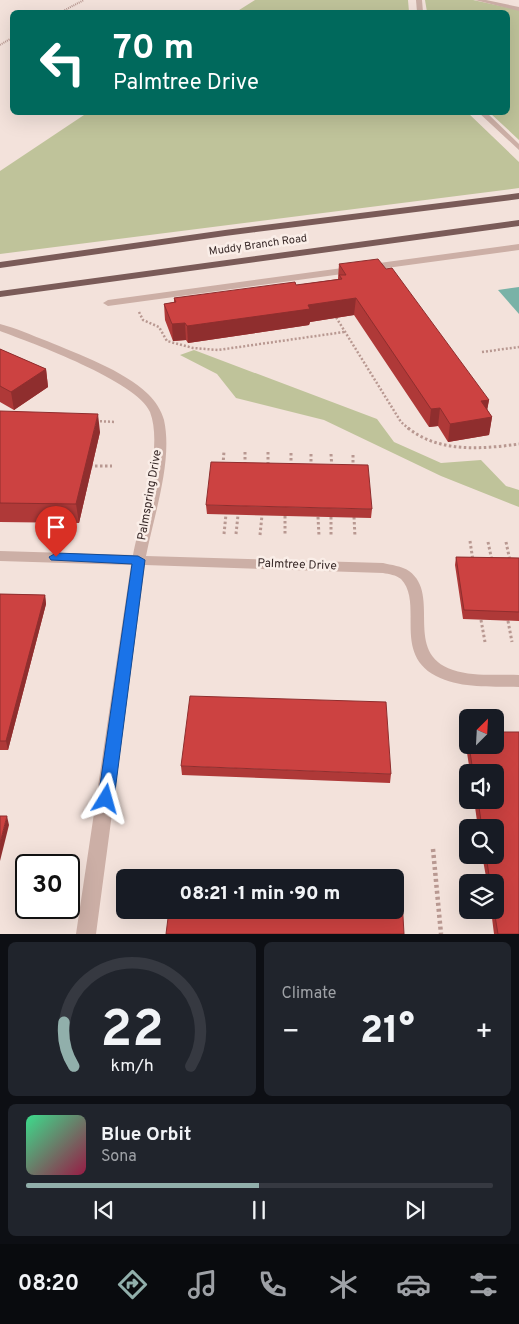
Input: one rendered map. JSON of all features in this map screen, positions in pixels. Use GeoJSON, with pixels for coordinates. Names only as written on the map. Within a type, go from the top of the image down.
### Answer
{"type":"FeatureCollection","features":[{"type":"Feature","properties":{"kind":"main road","name":"Muddy Branch Road"},"geometry":{"type":"LineString","coordinates":[[0,266],[225,233],[519,196]]}},
{"type":"Feature","properties":{"kind":"main road","name":"Muddy Branch Road"},"geometry":{"type":"LineString","coordinates":[[0,294],[519,223]]}},
{"type":"Feature","properties":{"kind":"street"},"geometry":{"type":"LineString","coordinates":[[478,0],[519,9]]}},
{"type":"Feature","properties":{"kind":"street"},"geometry":{"type":"LineString","coordinates":[[484,115],[519,148]]}},
{"type":"Feature","properties":{"kind":"street"},"geometry":{"type":"LineString","coordinates":[[108,303],[519,247]]}},
{"type":"Feature","properties":{"kind":"street","name":"Palmspring Drive"},"geometry":{"type":"LineString","coordinates":[[0,327],[63,352],[134,389],[153,407],[159,431],[159,456],[138,560],[86,934]]}},
{"type":"Feature","properties":{"kind":"street","name":"Palmtree Drive"},"geometry":{"type":"LineString","coordinates":[[0,556],[383,568],[394,570],[405,575],[414,590],[418,643],[428,663],[450,676],[519,681]]}},
{"type":"Feature","properties":{"kind":"path"},"geometry":{"type":"LineString","coordinates":[[65,10],[84,0]]}},
{"type":"Feature","properties":{"kind":"path"},"geometry":{"type":"LineString","coordinates":[[134,299],[143,320],[159,327],[167,341],[206,350],[218,350],[344,332]]}},
{"type":"Feature","properties":{"kind":"path"},"geometry":{"type":"LineString","coordinates":[[330,308],[401,422],[408,428],[430,440],[460,448],[484,448],[519,444]]}},
{"type":"Feature","properties":{"kind":"path"},"geometry":{"type":"LineString","coordinates":[[482,352],[519,346]]}},
{"type":"Feature","properties":{"kind":"path"},"geometry":{"type":"LineString","coordinates":[[87,421],[116,422]]}},
{"type":"Feature","properties":{"kind":"path"},"geometry":{"type":"LineString","coordinates":[[222,470],[224,451]]}},
{"type":"Feature","properties":{"kind":"path"},"geometry":{"type":"LineString","coordinates":[[244,471],[246,452]]}},
{"type":"Feature","properties":{"kind":"path"},"geometry":{"type":"LineString","coordinates":[[268,452],[268,472]]}},
{"type":"Feature","properties":{"kind":"path"},"geometry":{"type":"LineString","coordinates":[[291,453],[291,472]]}},
{"type":"Feature","properties":{"kind":"path"},"geometry":{"type":"LineString","coordinates":[[310,454],[311,472]]}},
{"type":"Feature","properties":{"kind":"path"},"geometry":{"type":"LineString","coordinates":[[331,454],[332,473]]}},
{"type":"Feature","properties":{"kind":"path"},"geometry":{"type":"LineString","coordinates":[[353,455],[353,474]]}},
{"type":"Feature","properties":{"kind":"path"},"geometry":{"type":"LineString","coordinates":[[86,466],[112,466]]}},
{"type":"Feature","properties":{"kind":"path"},"geometry":{"type":"LineString","coordinates":[[224,534],[226,514]]}},
{"type":"Feature","properties":{"kind":"path"},"geometry":{"type":"LineString","coordinates":[[236,534],[238,515]]}},
{"type":"Feature","properties":{"kind":"path"},"geometry":{"type":"LineString","coordinates":[[260,535],[262,515]]}},
{"type":"Feature","properties":{"kind":"path"},"geometry":{"type":"LineString","coordinates":[[285,516],[285,535]]}},
{"type":"Feature","properties":{"kind":"path"},"geometry":{"type":"LineString","coordinates":[[318,517],[319,536]]}},
{"type":"Feature","properties":{"kind":"path"},"geometry":{"type":"LineString","coordinates":[[331,517],[331,536]]}},
{"type":"Feature","properties":{"kind":"path"},"geometry":{"type":"LineString","coordinates":[[354,517],[355,537]]}},
{"type":"Feature","properties":{"kind":"path"},"geometry":{"type":"LineString","coordinates":[[470,542],[474,566]]}},
{"type":"Feature","properties":{"kind":"path"},"geometry":{"type":"LineString","coordinates":[[488,542],[493,566]]}},
{"type":"Feature","properties":{"kind":"path"},"geometry":{"type":"LineString","coordinates":[[506,542],[511,567]]}},
{"type":"Feature","properties":{"kind":"path"},"geometry":{"type":"LineString","coordinates":[[481,620],[485,642]]}},
{"type":"Feature","properties":{"kind":"path"},"geometry":{"type":"LineString","coordinates":[[508,621],[512,642]]}},
{"type":"Feature","properties":{"kind":"path"},"geometry":{"type":"LineString","coordinates":[[433,849],[441,934]]}},
{"type":"Feature","properties":{"kind":"green space"},"geometry":{"type":"Polygon","coordinates":[[[255,0],[408,0],[409,10],[239,10],[255,0]]]}},
{"type":"Feature","properties":{"kind":"green space"},"geometry":{"type":"Polygon","coordinates":[[[425,0],[473,0],[519,10],[519,140],[492,115],[510,115],[510,10],[427,10],[425,0]]]}},
{"type":"Feature","properties":{"kind":"green space"},"geometry":{"type":"Polygon","coordinates":[[[84,115],[470,115],[519,162],[519,188],[0,254],[0,171],[84,115]]]}},
{"type":"Feature","properties":{"kind":"green space"},"geometry":{"type":"Polygon","coordinates":[[[194,350],[377,419],[394,442],[441,463],[481,460],[506,486],[519,490],[519,507],[441,476],[324,420],[236,398],[217,374],[180,355],[194,350]]]}},
{"type":"Feature","properties":{"kind":"water"},"geometry":{"type":"Polygon","coordinates":[[[519,287],[519,314],[498,290],[519,287]]]}},
{"type":"Feature","properties":{"kind":"building"},"geometry":{"type":"Polygon","coordinates":[[[378,259],[386,269],[392,268],[489,400],[481,401],[492,417],[450,424],[440,408],[431,409],[356,298],[308,305],[310,309],[187,326],[185,323],[172,324],[164,304],[176,302],[174,298],[295,282],[296,285],[342,279],[339,275],[346,275],[339,264],[378,259]]]}},
{"type":"Feature","properties":{"kind":"building"},"geometry":{"type":"Polygon","coordinates":[[[0,349],[46,369],[11,392],[0,386],[0,349]]]}},
{"type":"Feature","properties":{"kind":"building"},"geometry":{"type":"Polygon","coordinates":[[[0,411],[98,414],[76,504],[0,503],[0,411]]]}},
{"type":"Feature","properties":{"kind":"building"},"geometry":{"type":"Polygon","coordinates":[[[211,462],[368,465],[372,509],[206,505],[211,462]]]}},
{"type":"Feature","properties":{"kind":"building"},"geometry":{"type":"Polygon","coordinates":[[[456,557],[519,558],[519,612],[464,610],[456,557]]]}},
{"type":"Feature","properties":{"kind":"building"},"geometry":{"type":"Polygon","coordinates":[[[0,594],[45,595],[6,741],[0,741],[0,594]]]}},
{"type":"Feature","properties":{"kind":"building"},"geometry":{"type":"Polygon","coordinates":[[[190,696],[386,702],[391,774],[181,766],[190,696]]]}},
{"type":"Feature","properties":{"kind":"building"},"geometry":{"type":"Polygon","coordinates":[[[504,732],[519,732],[519,934],[498,934],[496,919],[504,919],[504,874],[489,874],[487,864],[504,864],[504,819],[481,819],[479,809],[504,809],[504,764],[472,764],[470,754],[504,754],[504,732]]]}},
{"type":"Feature","properties":{"kind":"building"},"geometry":{"type":"Polygon","coordinates":[[[0,816],[7,816],[0,843],[0,816]]]}},
{"type":"Feature","properties":{"kind":"building"},"geometry":{"type":"Polygon","coordinates":[[[168,919],[403,919],[404,934],[166,934],[168,919]]]}},
{"type":"Feature","properties":{"kind":"route"},"geometry":{"type":"LineString","coordinates":[[56,557],[138,560],[106,799]]}}]}
